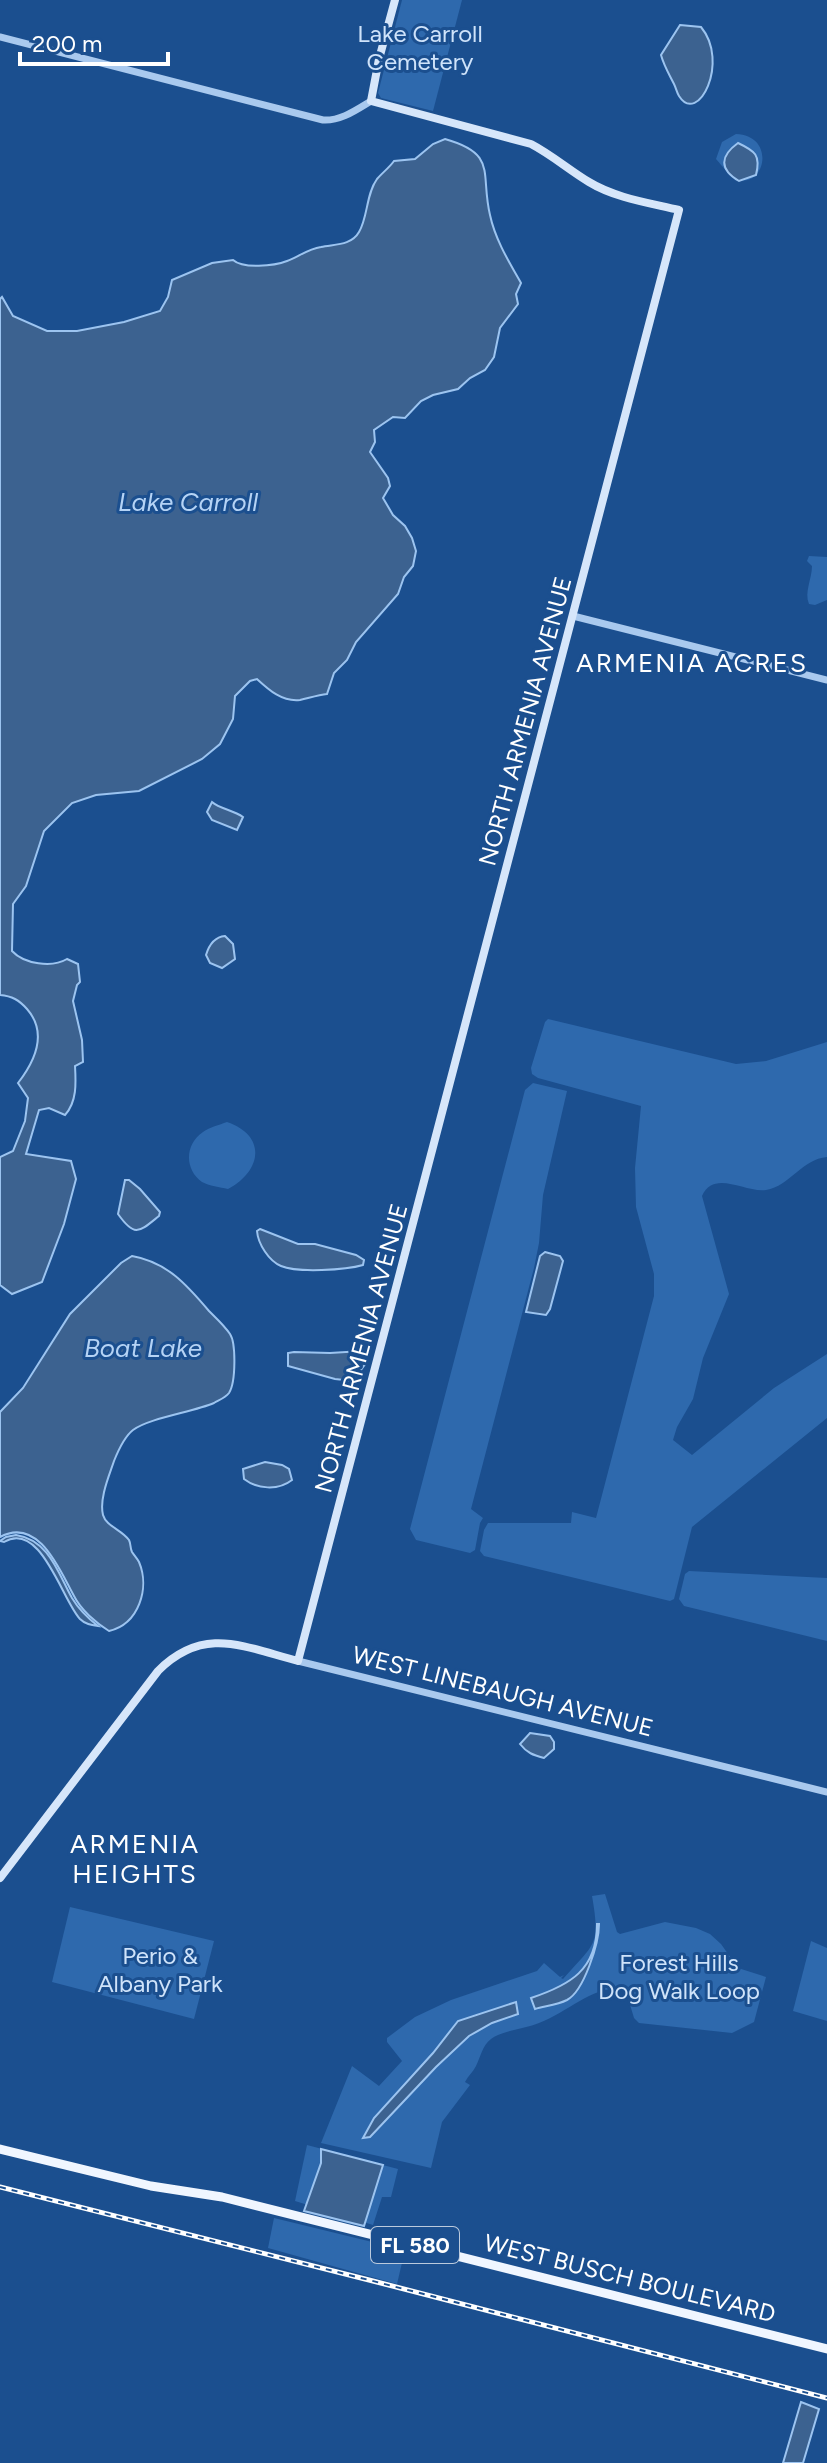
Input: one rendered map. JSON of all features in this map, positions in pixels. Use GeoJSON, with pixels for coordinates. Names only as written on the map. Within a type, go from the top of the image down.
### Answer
{"type":"FeatureCollection","features":[{"type":"Feature","properties":{"kind":"main road"},"geometry":{"type":"LineString","coordinates":[[371,101],[395,0]]}},
{"type":"Feature","properties":{"kind":"main road","name":"NORTH ARMENIA AVENUE"},"geometry":{"type":"LineString","coordinates":[[298,1661],[679,210],[590,183],[553,155],[531,144],[371,101]]}},
{"type":"Feature","properties":{"kind":"main road","name":"WEST LINEBAUGH AVENUE"},"geometry":{"type":"LineString","coordinates":[[0,1878],[171,1658],[187,1648],[202,1644],[225,1644],[298,1661]]}},
{"type":"Feature","properties":{"kind":"main road","name":"WEST BUSCH BOULEVARD"},"geometry":{"type":"LineString","coordinates":[[0,2149],[151,2186],[222,2197],[827,2349]]}},
{"type":"Feature","properties":{"kind":"street"},"geometry":{"type":"LineString","coordinates":[[0,37],[323,120],[341,117],[371,101]]}},
{"type":"Feature","properties":{"kind":"street"},"geometry":{"type":"LineString","coordinates":[[573,616],[827,680]]}},
{"type":"Feature","properties":{"kind":"street","name":"WEST LINEBAUGH AVENUE"},"geometry":{"type":"LineString","coordinates":[[298,1661],[827,1792]]}},
{"type":"Feature","properties":{"kind":"green space","name":"Lake Carroll Cemetery"},"geometry":{"type":"Polygon","coordinates":[[[402,0],[462,0],[433,111],[381,98],[378,93],[402,0]]]}},
{"type":"Feature","properties":{"kind":"green space"},"geometry":{"type":"Polygon","coordinates":[[[736,134],[749,137],[761,151],[760,169],[749,180],[733,177],[716,159],[722,142],[736,134]]]}},
{"type":"Feature","properties":{"kind":"green space"},"geometry":{"type":"Polygon","coordinates":[[[809,556],[827,557],[827,600],[815,605],[809,604],[808,599],[812,566],[807,561],[809,556]]]}},
{"type":"Feature","properties":{"kind":"green space"},"geometry":{"type":"Polygon","coordinates":[[[548,1019],[736,1064],[766,1061],[827,1042],[827,1157],[810,1162],[774,1188],[758,1190],[722,1183],[707,1188],[702,1196],[729,1294],[703,1358],[693,1399],[673,1440],[692,1455],[774,1388],[827,1354],[827,1418],[692,1527],[674,1599],[670,1601],[484,1556],[480,1551],[488,1523],[571,1523],[572,1512],[596,1518],[654,1296],[654,1274],[636,1207],[635,1168],[641,1106],[532,1074],[531,1068],[548,1019]]]}},
{"type":"Feature","properties":{"kind":"green space"},"geometry":{"type":"Polygon","coordinates":[[[533,1083],[567,1091],[543,1195],[534,1268],[471,1509],[483,1518],[475,1550],[470,1553],[416,1540],[410,1529],[525,1090],[533,1083]]]}},
{"type":"Feature","properties":{"kind":"green space"},"geometry":{"type":"Polygon","coordinates":[[[227,1122],[249,1136],[255,1154],[248,1173],[228,1189],[202,1182],[192,1170],[189,1157],[197,1137],[227,1122]]]}},
{"type":"Feature","properties":{"kind":"green space"},"geometry":{"type":"Polygon","coordinates":[[[689,1571],[827,1578],[827,1641],[684,1606],[679,1599],[685,1574],[689,1571]]]}},
{"type":"Feature","properties":{"kind":"green space","name":"Forest Hills Dog Walk Loop"},"geometry":{"type":"Polygon","coordinates":[[[605,1894],[620,1934],[665,1922],[696,1928],[710,1934],[721,1944],[738,1968],[766,1977],[754,2022],[732,2033],[639,2023],[634,2018],[625,1988],[602,1991],[539,2023],[496,2036],[488,2042],[465,2082],[470,2085],[442,2122],[431,2168],[321,2143],[352,2066],[379,2086],[402,2061],[387,2038],[415,2017],[451,2000],[537,1971],[544,1963],[560,1977],[564,1975],[563,1979],[588,1950],[595,1935],[592,1896],[605,1894]]]}},
{"type":"Feature","properties":{"kind":"green space","name":"Perio & Albany Park"},"geometry":{"type":"Polygon","coordinates":[[[70,1907],[214,1941],[194,2019],[52,1982],[70,1907]]]}},
{"type":"Feature","properties":{"kind":"green space"},"geometry":{"type":"Polygon","coordinates":[[[811,1941],[827,1948],[827,2021],[793,2011],[811,1941]]]}},
{"type":"Feature","properties":{"kind":"green space"},"geometry":{"type":"Polygon","coordinates":[[[307,2145],[398,2169],[391,2197],[382,2197],[373,2225],[295,2201],[307,2145]]]}},
{"type":"Feature","properties":{"kind":"green space"},"geometry":{"type":"Polygon","coordinates":[[[274,2218],[405,2250],[397,2284],[268,2248],[274,2218]]]}},
{"type":"Feature","properties":{"kind":"water"},"geometry":{"type":"Polygon","coordinates":[[[680,25],[701,27],[709,41],[712,72],[702,97],[695,103],[687,103],[679,96],[661,55],[680,25]]]}},
{"type":"Feature","properties":{"kind":"water","name":"Lake Carroll"},"geometry":{"type":"Polygon","coordinates":[[[445,139],[473,151],[480,159],[484,167],[492,224],[521,283],[516,294],[518,304],[500,328],[494,357],[485,370],[458,389],[421,401],[405,418],[393,417],[374,430],[375,442],[370,452],[390,486],[383,498],[393,515],[405,526],[416,551],[413,566],[404,577],[398,594],[356,642],[347,660],[334,673],[327,694],[300,700],[287,699],[257,679],[250,681],[235,696],[233,719],[220,744],[202,759],[139,791],[96,795],[72,803],[44,831],[26,886],[13,904],[12,951],[38,963],[67,959],[78,964],[80,982],[73,1001],[82,1040],[83,1062],[75,1066],[75,1092],[69,1110],[65,1115],[49,1108],[39,1110],[26,1154],[71,1161],[76,1179],[64,1224],[42,1282],[12,1294],[0,1285],[0,1157],[13,1151],[25,1121],[28,1098],[18,1083],[30,1066],[38,1037],[27,1009],[15,999],[0,995],[0,299],[2,297],[13,316],[47,331],[77,331],[160,311],[168,297],[172,280],[212,263],[233,260],[251,266],[274,264],[316,248],[352,240],[362,226],[373,185],[379,177],[394,161],[415,159],[433,144],[445,139]]]}},
{"type":"Feature","properties":{"kind":"water"},"geometry":{"type":"Polygon","coordinates":[[[738,143],[752,151],[758,163],[756,175],[739,181],[728,172],[724,162],[738,143]]]}},
{"type":"Feature","properties":{"kind":"water"},"geometry":{"type":"Polygon","coordinates":[[[212,802],[243,817],[237,830],[212,820],[207,812],[212,802]]]}},
{"type":"Feature","properties":{"kind":"water"},"geometry":{"type":"Polygon","coordinates":[[[225,936],[233,944],[235,959],[222,968],[210,963],[206,955],[212,942],[225,936]]]}},
{"type":"Feature","properties":{"kind":"water"},"geometry":{"type":"Polygon","coordinates":[[[125,1180],[140,1189],[160,1212],[142,1229],[129,1227],[118,1214],[125,1180]]]}},
{"type":"Feature","properties":{"kind":"water"},"geometry":{"type":"Polygon","coordinates":[[[260,1229],[298,1244],[315,1244],[356,1255],[364,1260],[363,1265],[322,1270],[281,1266],[268,1256],[262,1246],[257,1231],[260,1229]]]}},
{"type":"Feature","properties":{"kind":"water"},"geometry":{"type":"Polygon","coordinates":[[[545,1252],[560,1256],[563,1261],[546,1315],[526,1312],[540,1256],[545,1252]]]}},
{"type":"Feature","properties":{"kind":"water","name":"Boat Lake"},"geometry":{"type":"Polygon","coordinates":[[[132,1256],[166,1269],[193,1292],[223,1325],[232,1339],[234,1372],[231,1388],[224,1398],[140,1426],[130,1433],[119,1449],[105,1488],[103,1515],[129,1540],[139,1562],[143,1583],[135,1613],[128,1621],[109,1631],[81,1606],[55,1561],[37,1540],[14,1532],[0,1537],[0,1412],[23,1388],[70,1314],[121,1263],[132,1256]]]}},
{"type":"Feature","properties":{"kind":"water"},"geometry":{"type":"Polygon","coordinates":[[[362,1351],[367,1354],[366,1363],[353,1381],[288,1366],[288,1353],[362,1351]]]}},
{"type":"Feature","properties":{"kind":"water"},"geometry":{"type":"Polygon","coordinates":[[[265,1462],[289,1469],[292,1480],[268,1487],[244,1479],[243,1469],[265,1462]]]}},
{"type":"Feature","properties":{"kind":"water"},"geometry":{"type":"Polygon","coordinates":[[[16,1535],[37,1543],[45,1551],[74,1602],[98,1626],[80,1619],[49,1565],[29,1542],[17,1538],[0,1541],[16,1535]]]}},
{"type":"Feature","properties":{"kind":"water"},"geometry":{"type":"Polygon","coordinates":[[[530,1733],[550,1736],[554,1749],[544,1758],[528,1752],[520,1744],[530,1733]]]}},
{"type":"Feature","properties":{"kind":"water"},"geometry":{"type":"Polygon","coordinates":[[[597,1924],[598,1932],[593,1954],[579,1987],[567,2000],[535,2009],[531,1998],[569,1981],[586,1964],[596,1940],[597,1924]]]}},
{"type":"Feature","properties":{"kind":"water"},"geometry":{"type":"Polygon","coordinates":[[[516,2002],[518,2014],[492,2023],[469,2036],[370,2137],[363,2138],[374,2118],[458,2021],[516,2002]]]}},
{"type":"Feature","properties":{"kind":"water"},"geometry":{"type":"Polygon","coordinates":[[[321,2149],[383,2165],[364,2226],[304,2211],[321,2163],[321,2149]]]}},
{"type":"Feature","properties":{"kind":"water"},"geometry":{"type":"Polygon","coordinates":[[[801,2402],[819,2409],[803,2463],[783,2463],[801,2402]]]}},
{"type":"Feature","properties":{"kind":"railway"},"geometry":{"type":"LineString","coordinates":[[0,2187],[827,2398]]}},
{"type":"Feature","properties":{"kind":"district","name":"ARMENIA ACRES"},"geometry":{"type":"Point","coordinates":[692,663]}},
{"type":"Feature","properties":{"kind":"district","name":"ARMENIA HEIGHTS"},"geometry":{"type":"Point","coordinates":[135,1859]}}]}
